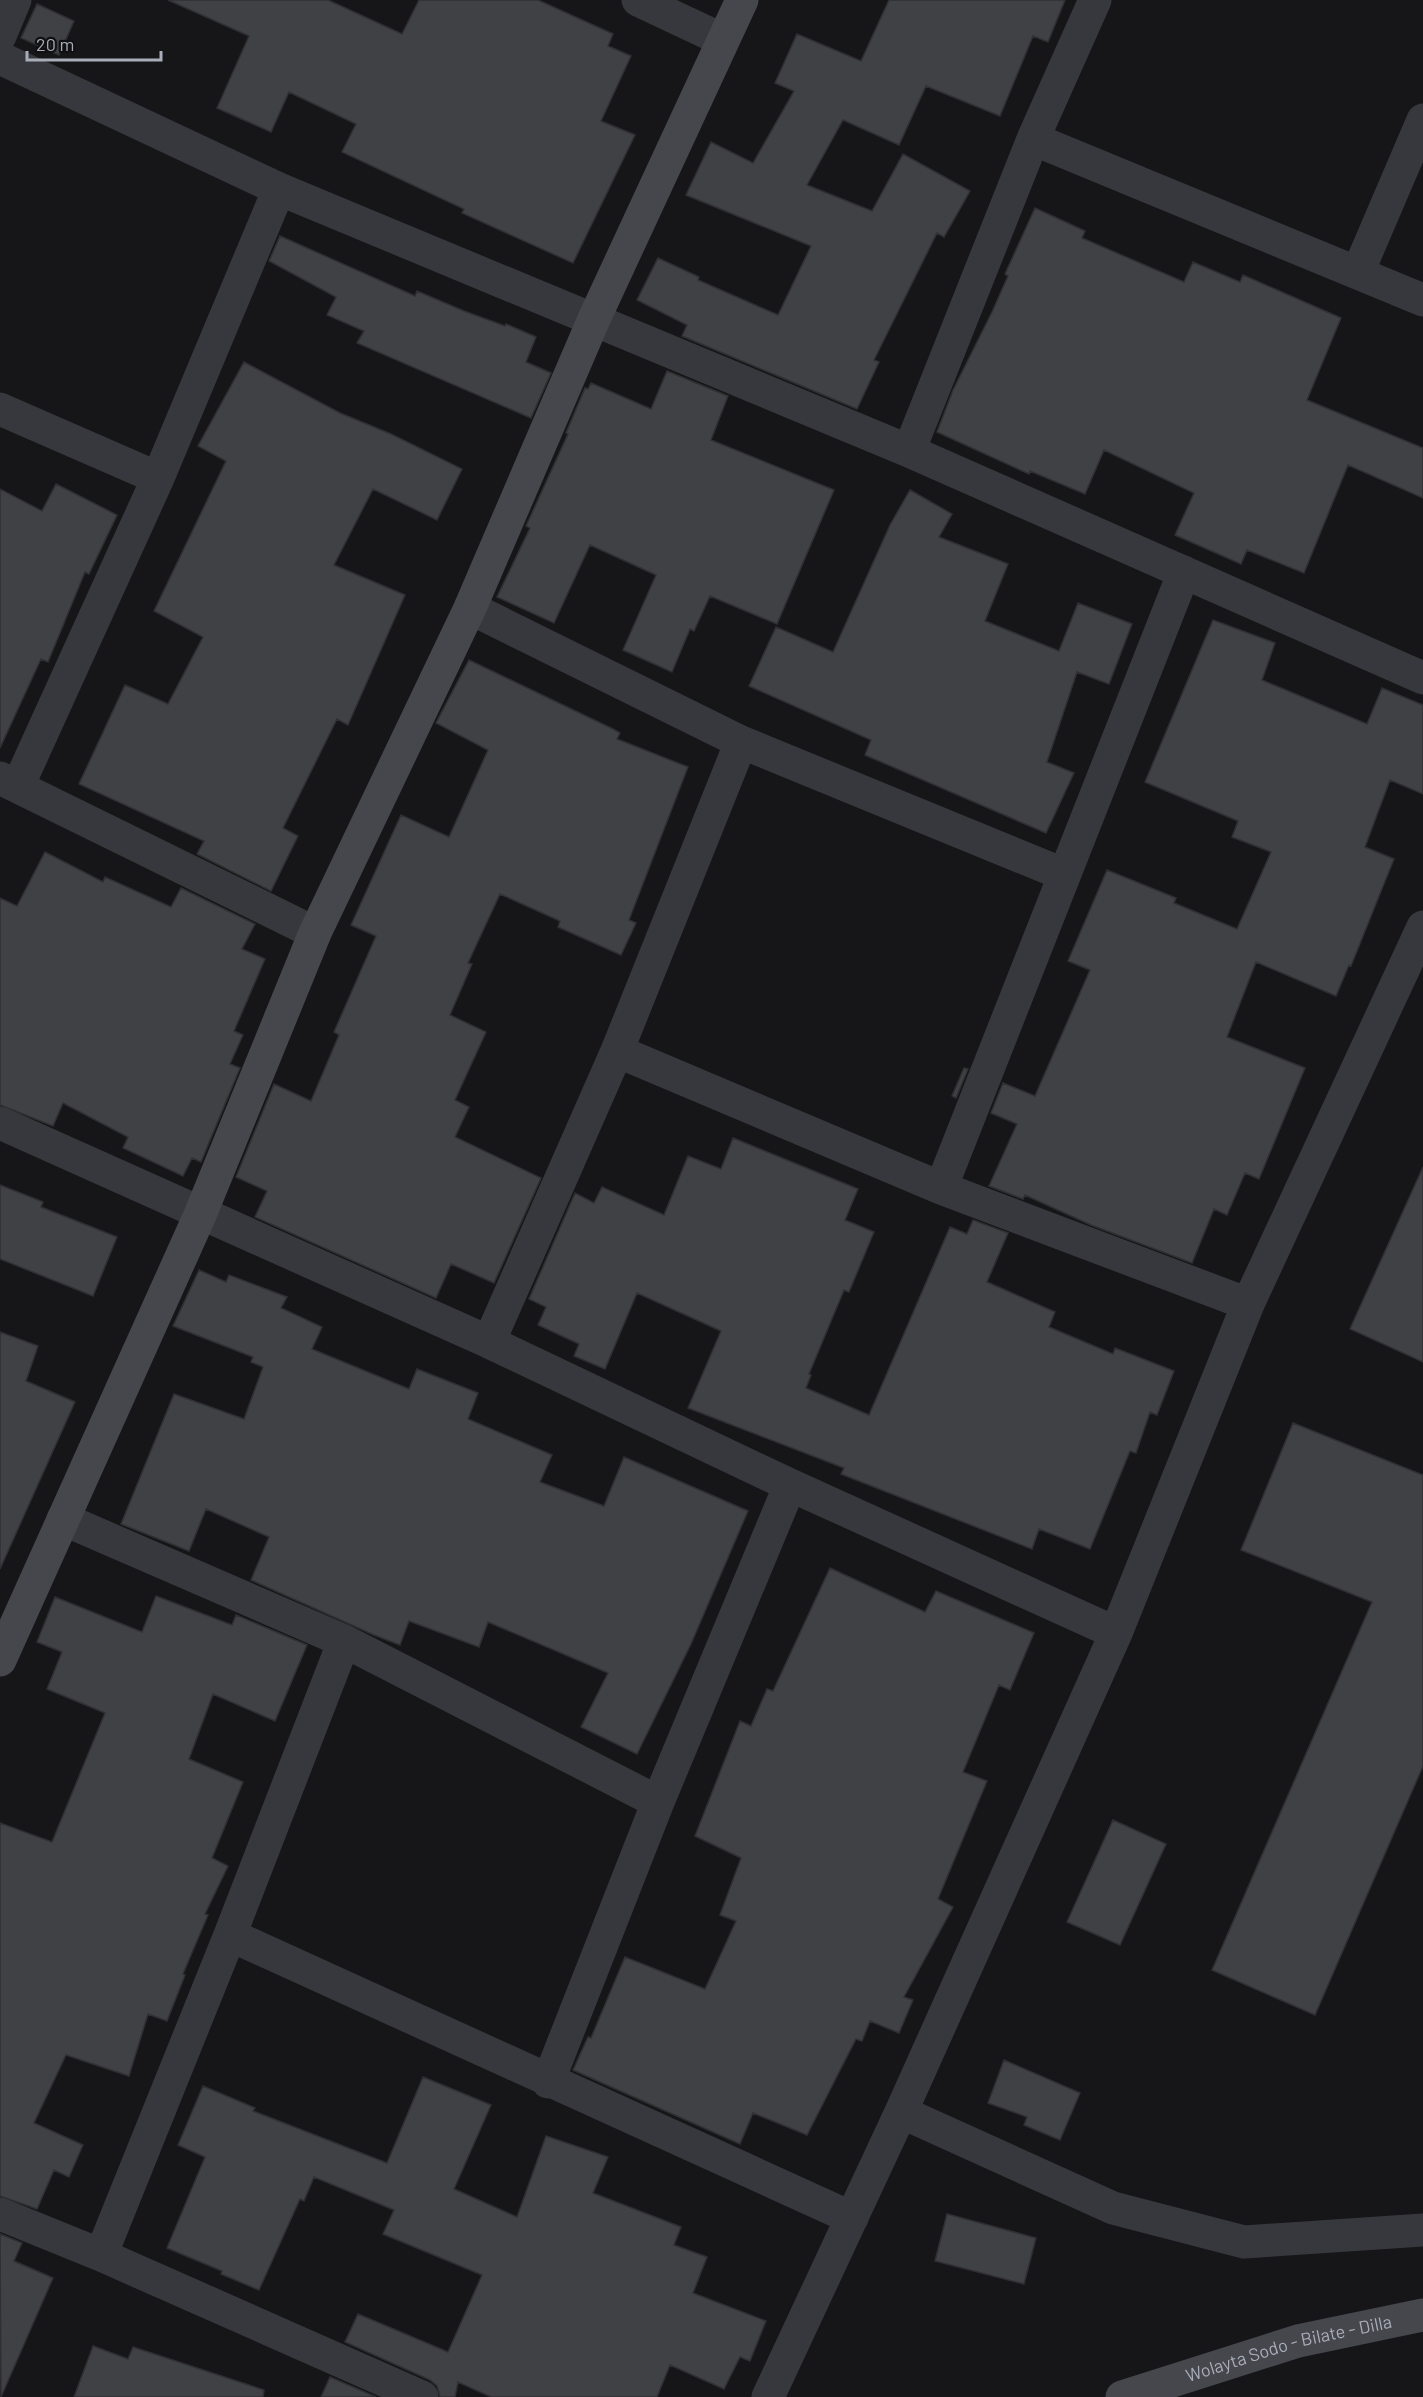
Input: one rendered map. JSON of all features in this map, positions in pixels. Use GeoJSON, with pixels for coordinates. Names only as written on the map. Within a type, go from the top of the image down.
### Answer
{"type":"FeatureCollection","features":[{"type":"Feature","properties":{"kind":"main road"},"geometry":{"type":"LineString","coordinates":[[0,1660],[200,1215],[315,933],[470,608],[594,319],[742,0]]}},
{"type":"Feature","properties":{"kind":"main road","name":"Wolayta Sodo - Bilate - Dilla"},"geometry":{"type":"LineString","coordinates":[[1122,2397],[1298,2341],[1423,2315]]}},
{"type":"Feature","properties":{"kind":"street"},"geometry":{"type":"LineString","coordinates":[[0,36],[15,0]]}},
{"type":"Feature","properties":{"kind":"street"},"geometry":{"type":"LineString","coordinates":[[638,0],[723,40]]}},
{"type":"Feature","properties":{"kind":"street"},"geometry":{"type":"LineString","coordinates":[[909,451],[1033,139],[1095,0]]}},
{"type":"Feature","properties":{"kind":"street"},"geometry":{"type":"LineString","coordinates":[[0,58],[279,189],[909,451],[1423,678]]}},
{"type":"Feature","properties":{"kind":"street"},"geometry":{"type":"LineString","coordinates":[[1358,273],[1423,120]]}},
{"type":"Feature","properties":{"kind":"street"},"geometry":{"type":"LineString","coordinates":[[1033,139],[1423,300]]}},
{"type":"Feature","properties":{"kind":"street"},"geometry":{"type":"LineString","coordinates":[[279,189],[158,478],[9,782],[315,933]]}},
{"type":"Feature","properties":{"kind":"street"},"geometry":{"type":"LineString","coordinates":[[0,409],[158,478]]}},
{"type":"Feature","properties":{"kind":"street"},"geometry":{"type":"LineString","coordinates":[[941,1188],[1184,572]]}},
{"type":"Feature","properties":{"kind":"street"},"geometry":{"type":"LineString","coordinates":[[470,608],[741,742],[1063,874]]}},
{"type":"Feature","properties":{"kind":"street"},"geometry":{"type":"LineString","coordinates":[[489,1342],[617,1051],[741,742]]}},
{"type":"Feature","properties":{"kind":"street"},"geometry":{"type":"LineString","coordinates":[[768,2397],[901,2112],[1116,1633],[1248,1304],[1423,927]]}},
{"type":"Feature","properties":{"kind":"street"},"geometry":{"type":"LineString","coordinates":[[617,1051],[941,1188],[1248,1304]]}},
{"type":"Feature","properties":{"kind":"street"},"geometry":{"type":"LineString","coordinates":[[0,1123],[200,1215],[489,1342],[790,1485],[1116,1633]]}},
{"type":"Feature","properties":{"kind":"street"},"geometry":{"type":"LineString","coordinates":[[548,2082],[658,1802],[790,1485]]}},
{"type":"Feature","properties":{"kind":"street"},"geometry":{"type":"LineString","coordinates":[[63,1519],[344,1641],[658,1802]]}},
{"type":"Feature","properties":{"kind":"street"},"geometry":{"type":"LineString","coordinates":[[101,2255],[230,1935],[344,1641]]}},
{"type":"Feature","properties":{"kind":"street"},"geometry":{"type":"LineString","coordinates":[[230,1935],[548,2082],[852,2218]]}},
{"type":"Feature","properties":{"kind":"street"},"geometry":{"type":"LineString","coordinates":[[901,2112],[1113,2208],[1244,2242],[1423,2230]]}},
{"type":"Feature","properties":{"kind":"street"},"geometry":{"type":"LineString","coordinates":[[0,2214],[101,2255],[422,2397]]}},
{"type":"Feature","properties":{"kind":"building"},"geometry":{"type":"Polygon","coordinates":[[[168,0],[328,0],[402,34],[419,0],[538,0],[613,34],[608,46],[631,56],[601,121],[635,135],[573,263],[462,213],[464,209],[342,152],[356,124],[289,92],[271,132],[217,108],[249,36],[168,0]]]}},
{"type":"Feature","properties":{"kind":"building"},"geometry":{"type":"Polygon","coordinates":[[[889,0],[1065,0],[1048,42],[1033,36],[1000,116],[926,86],[899,145],[843,120],[807,185],[872,211],[903,154],[970,191],[944,237],[937,233],[874,360],[879,362],[857,409],[682,336],[687,325],[637,300],[658,258],[699,277],[698,280],[778,315],[811,246],[686,195],[711,142],[753,163],[794,91],[775,83],[797,34],[861,61],[889,0]]]}},
{"type":"Feature","properties":{"kind":"building"},"geometry":{"type":"Polygon","coordinates":[[[37,4],[74,21],[59,55],[21,38],[37,4]]]}},
{"type":"Feature","properties":{"kind":"building"},"geometry":{"type":"Polygon","coordinates":[[[1035,208],[1085,231],[1082,238],[1184,282],[1193,262],[1240,282],[1243,275],[1341,318],[1307,400],[1423,448],[1423,498],[1348,465],[1304,573],[1247,550],[1241,564],[1175,535],[1194,493],[1104,450],[1085,494],[1030,471],[1029,474],[937,432],[953,390],[1008,276],[1005,274],[1035,208]]]}},
{"type":"Feature","properties":{"kind":"building"},"geometry":{"type":"Polygon","coordinates":[[[280,236],[415,296],[417,291],[536,337],[526,362],[551,373],[531,418],[357,343],[364,331],[327,315],[336,297],[269,261],[280,236]]]}},
{"type":"Feature","properties":{"kind":"building"},"geometry":{"type":"Polygon","coordinates":[[[244,362],[340,413],[391,434],[462,469],[437,520],[373,489],[334,565],[405,595],[348,725],[337,719],[283,828],[298,836],[271,891],[197,854],[204,841],[79,784],[125,685],[168,704],[203,637],[154,611],[226,461],[198,446],[244,362]]]}},
{"type":"Feature","properties":{"kind":"building"},"geometry":{"type":"Polygon","coordinates":[[[667,371],[728,396],[711,440],[834,490],[777,624],[710,596],[694,631],[690,629],[672,672],[623,650],[656,575],[590,545],[554,623],[497,597],[530,528],[526,526],[568,434],[566,433],[585,388],[588,389],[591,383],[651,409],[667,371]]]}},
{"type":"Feature","properties":{"kind":"building"},"geometry":{"type":"Polygon","coordinates":[[[56,484],[117,515],[89,574],[85,572],[48,662],[41,659],[0,748],[0,489],[42,511],[56,484]]]}},
{"type":"Feature","properties":{"kind":"building"},"geometry":{"type":"Polygon","coordinates":[[[910,490],[952,514],[939,537],[1008,564],[985,621],[1059,651],[1078,603],[1132,624],[1109,684],[1077,672],[1047,762],[1074,773],[1046,833],[865,755],[871,740],[749,686],[776,627],[833,652],[890,525],[910,490]]]}},
{"type":"Feature","properties":{"kind":"building"},"geometry":{"type":"Polygon","coordinates":[[[1213,620],[1275,643],[1262,680],[1367,724],[1382,688],[1423,705],[1423,794],[1390,780],[1365,847],[1394,859],[1351,966],[1349,965],[1336,996],[1256,962],[1227,1037],[1305,1068],[1259,1179],[1245,1173],[1227,1215],[1214,1209],[1192,1263],[1091,1225],[1025,1195],[1023,1199],[989,1186],[1017,1124],[991,1113],[1003,1083],[1035,1096],[1090,970],[1068,961],[1107,870],[1176,898],[1174,903],[1237,929],[1271,852],[1232,837],[1238,821],[1145,782],[1213,620]]]}},
{"type":"Feature","properties":{"kind":"building"},"geometry":{"type":"Polygon","coordinates":[[[469,660],[613,729],[620,733],[617,739],[688,767],[629,920],[636,923],[621,955],[558,927],[560,921],[500,894],[468,963],[472,964],[450,1015],[486,1032],[455,1100],[469,1107],[455,1137],[541,1178],[494,1283],[451,1264],[436,1298],[255,1217],[267,1191],[236,1177],[274,1084],[311,1101],[339,1035],[334,1032],[376,936],[351,925],[401,815],[449,837],[488,750],[436,723],[469,660]]]}},
{"type":"Feature","properties":{"kind":"building"},"geometry":{"type":"Polygon","coordinates":[[[45,852],[103,882],[105,877],[171,907],[181,888],[255,924],[242,949],[265,959],[234,1031],[243,1035],[230,1064],[240,1068],[201,1162],[192,1158],[183,1176],[123,1148],[128,1137],[63,1103],[53,1126],[0,1105],[0,898],[17,906],[45,852]]]}},
{"type":"Feature","properties":{"kind":"building"},"geometry":{"type":"Polygon","coordinates":[[[964,1068],[968,1069],[956,1098],[952,1096],[964,1068]]]}},
{"type":"Feature","properties":{"kind":"building"},"geometry":{"type":"Polygon","coordinates":[[[733,1138],[858,1189],[845,1220],[874,1232],[849,1292],[844,1290],[809,1374],[811,1375],[806,1388],[869,1415],[950,1227],[967,1234],[973,1220],[1008,1233],[987,1282],[1055,1312],[1049,1327],[1113,1354],[1115,1348],[1174,1371],[1157,1415],[1150,1412],[1136,1453],[1130,1451],[1090,1549],[1039,1529],[1032,1549],[841,1474],[844,1468],[688,1408],[721,1331],[637,1293],[605,1369],[574,1356],[579,1344],[538,1325],[546,1307],[529,1299],[575,1193],[594,1203],[602,1187],[664,1215],[688,1156],[721,1169],[733,1138]]]}},
{"type":"Feature","properties":{"kind":"building"},"geometry":{"type":"Polygon","coordinates":[[[1423,1167],[1423,1362],[1350,1329],[1423,1167]]]}},
{"type":"Feature","properties":{"kind":"building"},"geometry":{"type":"Polygon","coordinates":[[[0,1185],[43,1202],[41,1207],[117,1237],[93,1296],[0,1259],[0,1185]]]}},
{"type":"Feature","properties":{"kind":"building"},"geometry":{"type":"Polygon","coordinates":[[[199,1270],[226,1282],[229,1275],[287,1297],[281,1308],[322,1327],[312,1349],[409,1389],[417,1369],[478,1393],[468,1419],[552,1455],[540,1482],[604,1506],[624,1457],[748,1511],[691,1644],[637,1754],[581,1727],[608,1673],[488,1622],[479,1647],[409,1621],[400,1645],[374,1635],[251,1580],[269,1537],[206,1509],[189,1551],[121,1524],[174,1394],[244,1419],[263,1367],[251,1362],[253,1357],[173,1326],[199,1270]]]}},
{"type":"Feature","properties":{"kind":"building"},"geometry":{"type":"Polygon","coordinates":[[[0,1332],[38,1346],[26,1381],[75,1402],[0,1569],[0,1332]]]}},
{"type":"Feature","properties":{"kind":"building"},"geometry":{"type":"Polygon","coordinates":[[[1293,1423],[1423,1475],[1423,1766],[1315,2015],[1212,1970],[1372,1602],[1241,1550],[1293,1423]]]}},
{"type":"Feature","properties":{"kind":"building"},"geometry":{"type":"Polygon","coordinates":[[[830,1568],[925,1612],[936,1591],[1034,1633],[1010,1690],[999,1685],[963,1772],[987,1781],[938,1899],[953,1907],[904,1997],[913,2000],[899,2033],[870,2021],[862,2041],[856,2039],[807,2135],[753,2113],[740,2144],[573,2070],[588,2037],[591,2038],[625,1957],[705,1989],[736,1921],[720,1915],[741,1858],[695,1836],[740,1721],[751,1726],[767,1689],[773,1691],[830,1568]]]}},
{"type":"Feature","properties":{"kind":"building"},"geometry":{"type":"Polygon","coordinates":[[[156,1596],[232,1625],[236,1615],[307,1645],[275,1721],[213,1694],[189,1759],[243,1782],[212,1858],[228,1866],[205,1914],[208,1915],[183,1974],[185,1975],[167,2021],[148,2014],[129,2076],[66,2055],[34,2123],[83,2145],[69,2177],[54,2170],[37,2209],[0,2196],[0,1823],[52,1842],[105,1713],[47,1689],[62,1652],[37,1642],[55,1597],[142,1632],[156,1596]]]}},
{"type":"Feature","properties":{"kind":"building"},"geometry":{"type":"Polygon","coordinates":[[[1113,1820],[1166,1844],[1120,1945],[1067,1922],[1113,1820]]]}},
{"type":"Feature","properties":{"kind":"building"},"geometry":{"type":"Polygon","coordinates":[[[1004,2060],[1080,2093],[1060,2140],[1024,2125],[1027,2117],[988,2103],[1004,2060]]]}},
{"type":"Feature","properties":{"kind":"building"},"geometry":{"type":"Polygon","coordinates":[[[423,2077],[491,2105],[454,2189],[517,2217],[546,2136],[608,2157],[593,2193],[681,2227],[674,2245],[707,2257],[693,2293],[766,2321],[750,2361],[740,2357],[724,2389],[670,2365],[657,2397],[491,2397],[458,2382],[455,2397],[440,2397],[437,2386],[430,2380],[345,2342],[358,2314],[448,2352],[482,2275],[383,2234],[394,2210],[314,2177],[304,2201],[300,2199],[259,2290],[221,2274],[222,2271],[167,2248],[205,2157],[178,2145],[203,2086],[255,2108],[253,2111],[387,2163],[423,2077]]]}},
{"type":"Feature","properties":{"kind":"building"},"geometry":{"type":"Polygon","coordinates":[[[947,2214],[1036,2238],[1024,2284],[935,2261],[947,2214]]]}},
{"type":"Feature","properties":{"kind":"building"},"geometry":{"type":"Polygon","coordinates":[[[0,2234],[22,2243],[14,2261],[53,2278],[1,2397],[0,2234]]]}},
{"type":"Feature","properties":{"kind":"building"},"geometry":{"type":"Polygon","coordinates":[[[93,2346],[128,2359],[133,2347],[264,2390],[263,2397],[74,2397],[93,2346]]]}},
{"type":"Feature","properties":{"kind":"building"},"geometry":{"type":"Polygon","coordinates":[[[330,2377],[376,2397],[321,2397],[330,2377]]]}}]}
